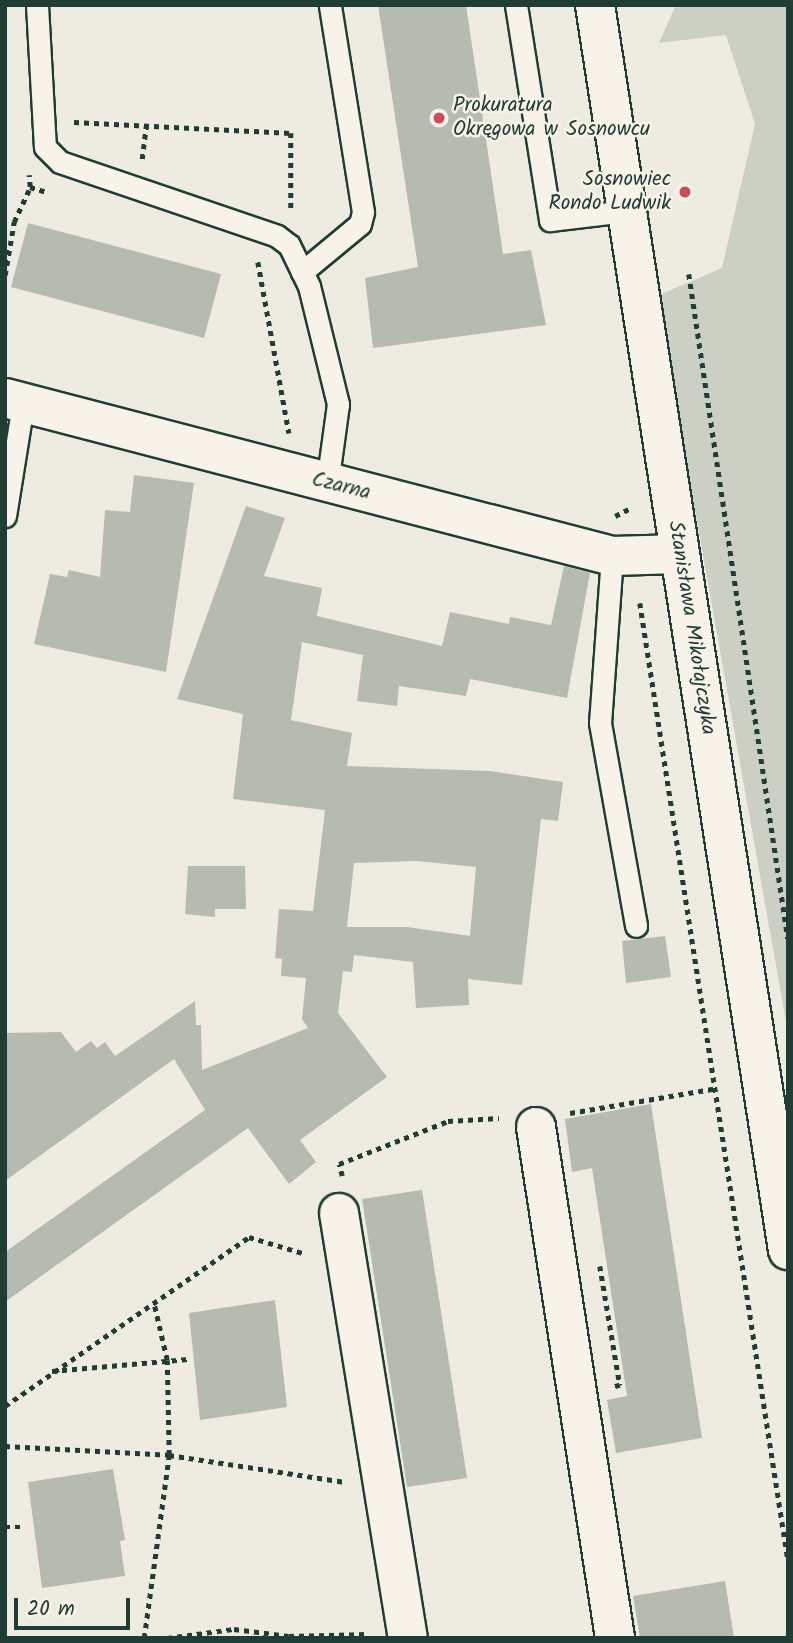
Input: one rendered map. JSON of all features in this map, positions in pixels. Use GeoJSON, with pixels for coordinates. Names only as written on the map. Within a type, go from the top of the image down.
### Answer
{"type":"FeatureCollection","features":[{"type":"Feature","properties":{"kind":"street","name":"Stanisława Mikołajczyka"},"geometry":{"type":"LineString","coordinates":[[596,6],[788,1250]]}},
{"type":"Feature","properties":{"kind":"street","name":"Czarna"},"geometry":{"type":"LineString","coordinates":[[14,401],[327,484],[612,570],[680,554]]}},
{"type":"Feature","properties":{"kind":"street"},"geometry":{"type":"LineString","coordinates":[[536,1127],[615,1638]]}},
{"type":"Feature","properties":{"kind":"street"},"geometry":{"type":"LineString","coordinates":[[340,1213],[387,1488],[407,1633]]}},
{"type":"Feature","properties":{"kind":"lane"},"geometry":{"type":"LineString","coordinates":[[37,5],[45,147],[60,162],[277,236],[289,245],[302,272],[338,404],[327,484]]}},
{"type":"Feature","properties":{"kind":"lane"},"geometry":{"type":"LineString","coordinates":[[302,272],[360,224],[363,212],[330,5]]}},
{"type":"Feature","properties":{"kind":"lane"},"geometry":{"type":"LineString","coordinates":[[516,5],[550,220],[627,211]]}},
{"type":"Feature","properties":{"kind":"lane"},"geometry":{"type":"LineString","coordinates":[[5,516],[14,401]]}},
{"type":"Feature","properties":{"kind":"lane"},"geometry":{"type":"LineString","coordinates":[[612,570],[600,723],[636,926]]}},
{"type":"Feature","properties":{"kind":"path"},"geometry":{"type":"LineString","coordinates":[[44,130],[82,120],[292,133],[292,218],[277,236],[255,245],[291,442]]}},
{"type":"Feature","properties":{"kind":"path"},"geometry":{"type":"LineString","coordinates":[[30,187],[57,194]]}},
{"type":"Feature","properties":{"kind":"path"},"geometry":{"type":"LineString","coordinates":[[5,226],[14,222]]}},
{"type":"Feature","properties":{"kind":"path"},"geometry":{"type":"LineString","coordinates":[[689,274],[788,939]]}},
{"type":"Feature","properties":{"kind":"path"},"geometry":{"type":"LineString","coordinates":[[612,570],[642,606],[788,1560]]}},
{"type":"Feature","properties":{"kind":"path"},"geometry":{"type":"LineString","coordinates":[[5,1406],[51,1371],[154,1304],[248,1237],[347,1265]]}},
{"type":"Feature","properties":{"kind":"path"},"geometry":{"type":"LineString","coordinates":[[144,1638],[169,1455],[167,1360],[154,1304]]}},
{"type":"Feature","properties":{"kind":"path"},"geometry":{"type":"LineString","coordinates":[[51,1371],[188,1359]]}},
{"type":"Feature","properties":{"kind":"path"},"geometry":{"type":"LineString","coordinates":[[5,1446],[169,1455],[387,1488]]}},
{"type":"Feature","properties":{"kind":"path"},"geometry":{"type":"LineString","coordinates":[[5,1527],[25,1527]]}},
{"type":"Feature","properties":{"kind":"path"},"geometry":{"type":"LineString","coordinates":[[167,1638],[234,1629],[346,1638],[407,1633]]}},
{"type":"Feature","properties":{"kind":"shaded area"},"geometry":{"type":"Polygon","coordinates":[[[788,5],[788,1033],[657,296],[722,268],[755,124],[726,35],[659,43],[675,7],[788,5]]]}},
{"type":"Feature","properties":{"kind":"building","name":"Prokuratura Okręgowa w Sosnowcu"},"geometry":{"type":"Polygon","coordinates":[[[378,5],[466,5],[503,254],[531,250],[546,325],[373,348],[365,278],[418,267],[378,5]]]}},
{"type":"Feature","properties":{"kind":"building"},"geometry":{"type":"Polygon","coordinates":[[[28,223],[221,274],[204,338],[11,287],[28,223]]]}},
{"type":"Feature","properties":{"kind":"building"},"geometry":{"type":"Polygon","coordinates":[[[134,475],[194,483],[166,672],[34,644],[50,574],[67,577],[69,570],[100,577],[105,510],[130,512],[134,475]]]}},
{"type":"Feature","properties":{"kind":"building"},"geometry":{"type":"Polygon","coordinates":[[[246,506],[285,518],[264,576],[322,588],[317,616],[442,646],[450,612],[509,624],[510,617],[551,625],[564,566],[590,573],[567,698],[470,679],[466,696],[399,686],[397,706],[357,701],[363,655],[302,642],[291,720],[352,733],[347,766],[490,771],[563,782],[558,821],[541,819],[522,985],[468,979],[469,1005],[416,1008],[413,962],[354,955],[352,972],[343,971],[338,1013],[387,1077],[300,1140],[316,1162],[289,1184],[248,1128],[5,1302],[5,1252],[205,1110],[174,1059],[5,1181],[5,1033],[61,1032],[76,1052],[91,1041],[97,1048],[105,1042],[115,1056],[195,1001],[196,1025],[201,1025],[202,1070],[308,1028],[302,1019],[306,978],[281,976],[282,959],[275,958],[279,909],[313,911],[325,810],[233,799],[243,714],[177,699],[246,506]],[[417,861],[354,863],[347,927],[407,927],[470,936],[476,867],[417,861]]]}},
{"type":"Feature","properties":{"kind":"building"},"geometry":{"type":"Polygon","coordinates":[[[188,866],[245,866],[246,909],[215,909],[215,917],[185,914],[188,866]]]}},
{"type":"Feature","properties":{"kind":"building"},"geometry":{"type":"Polygon","coordinates":[[[665,936],[671,977],[626,983],[622,941],[665,936]]]}},
{"type":"Feature","properties":{"kind":"building"},"geometry":{"type":"Polygon","coordinates":[[[651,1104],[702,1438],[616,1453],[607,1400],[627,1396],[592,1168],[572,1172],[565,1119],[651,1104]]]}},
{"type":"Feature","properties":{"kind":"building"},"geometry":{"type":"Polygon","coordinates":[[[422,1190],[467,1478],[407,1487],[362,1199],[422,1190]]]}},
{"type":"Feature","properties":{"kind":"building"},"geometry":{"type":"Polygon","coordinates":[[[275,1300],[287,1407],[200,1420],[189,1313],[275,1300]]]}},
{"type":"Feature","properties":{"kind":"building"},"geometry":{"type":"Polygon","coordinates":[[[113,1469],[125,1540],[120,1541],[125,1576],[42,1588],[28,1482],[113,1469]]]}},
{"type":"Feature","properties":{"kind":"building"},"geometry":{"type":"Polygon","coordinates":[[[725,1581],[734,1638],[640,1638],[633,1596],[725,1581]]]}},
{"type":"Feature","properties":{"kind":"place","name":"Prokuratura Okręgowa w Sosnowcu"},"geometry":{"type":"Point","coordinates":[439,118]}},
{"type":"Feature","properties":{"kind":"place","name":"Sosnowiec Rondo Ludwik"},"geometry":{"type":"Point","coordinates":[685,192]}}]}
